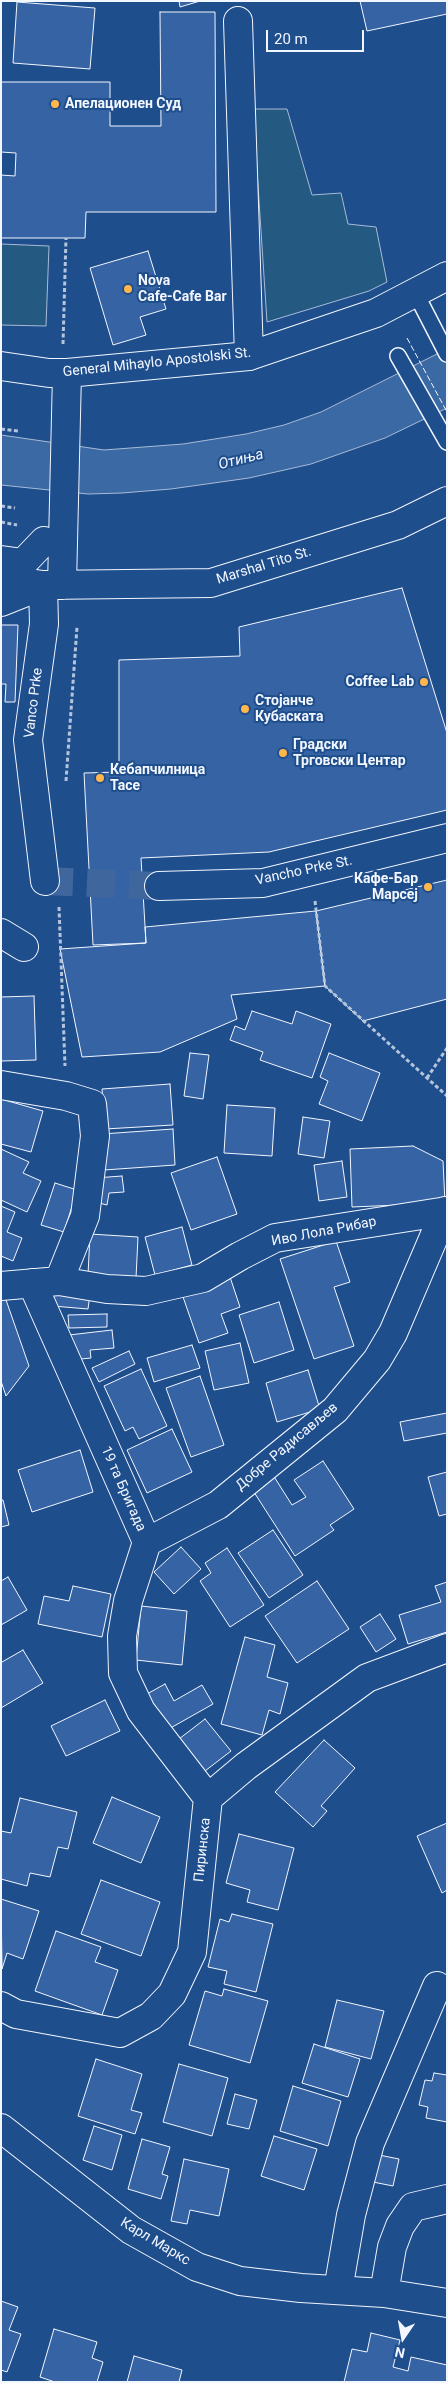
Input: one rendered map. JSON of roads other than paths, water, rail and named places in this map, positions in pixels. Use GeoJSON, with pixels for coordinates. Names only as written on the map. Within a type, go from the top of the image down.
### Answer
{"type":"FeatureCollection","features":[{"type":"Feature","properties":{"kind":"street"},"geometry":{"type":"LineString","coordinates":[[238,21],[249,356]]}},
{"type":"Feature","properties":{"kind":"street","name":"General Mihaylo Apostolski St."},"geometry":{"type":"LineString","coordinates":[[1,366],[58,373],[249,356],[376,313],[447,276]]}},
{"type":"Feature","properties":{"kind":"street","name":"Vanco Prke"},"geometry":{"type":"LineString","coordinates":[[45,881],[28,740],[44,624],[52,585],[50,533],[58,373]]}},
{"type":"Feature","properties":{"kind":"street","name":"Marshal Tito St."},"geometry":{"type":"LineString","coordinates":[[52,585],[211,583],[398,525],[447,501]]}},
{"type":"Feature","properties":{"kind":"street"},"geometry":{"type":"LineString","coordinates":[[1,560],[23,563],[50,533]]}},
{"type":"Feature","properties":{"kind":"street"},"geometry":{"type":"LineString","coordinates":[[1,579],[52,585]]}},
{"type":"Feature","properties":{"kind":"street"},"geometry":{"type":"LineString","coordinates":[[1,602],[52,585]]}},
{"type":"Feature","properties":{"kind":"street","name":"Vancho Prke St."},"geometry":{"type":"LineString","coordinates":[[159,886],[262,883],[447,838]]}},
{"type":"Feature","properties":{"kind":"street"},"geometry":{"type":"LineString","coordinates":[[1,933],[24,947]]}},
{"type":"Feature","properties":{"kind":"street"},"geometry":{"type":"LineString","coordinates":[[1,1085],[66,1096],[92,1104],[95,1136],[85,1216],[59,1281]]}},
{"type":"Feature","properties":{"kind":"street","name":"Иво Лола Рибар"},"geometry":{"type":"LineString","coordinates":[[1,1286],[59,1281],[107,1289],[146,1291],[203,1278],[275,1238],[446,1211]]}},
{"type":"Feature","properties":{"kind":"street","name":"Добре Радисављев"},"geometry":{"type":"LineString","coordinates":[[147,1542],[218,1504],[335,1410],[377,1360],[393,1333],[446,1211]]}},
{"type":"Feature","properties":{"kind":"street","name":"19 та Бригада"},"geometry":{"type":"LineString","coordinates":[[32,1284],[147,1542],[128,1601],[122,1636],[123,1673],[141,1711],[208,1798]]}},
{"type":"Feature","properties":{"kind":"street","name":"Пиринска"},"geometry":{"type":"LineString","coordinates":[[1,2006],[16,2014],[120,2032],[151,2016],[172,1994],[192,1952],[208,1798],[246,1766],[367,1678],[447,1648]]}},
{"type":"Feature","properties":{"kind":"street"},"geometry":{"type":"LineString","coordinates":[[338,2290],[351,2215],[370,2143],[437,1986]]}},
{"type":"Feature","properties":{"kind":"street","name":"Карл Маркс"},"geometry":{"type":"LineString","coordinates":[[1,2128],[131,2230],[197,2267],[240,2281],[384,2293],[447,2303]]}},
{"type":"Feature","properties":{"kind":"street"},"geometry":{"type":"LineString","coordinates":[[384,2293],[392,2247],[400,2226],[414,2208],[447,2199]]}},
{"type":"Feature","properties":{"kind":"lane"},"geometry":{"type":"LineString","coordinates":[[415,292],[447,354]]}},
{"type":"Feature","properties":{"kind":"lane"},"geometry":{"type":"LineString","coordinates":[[398,356],[447,442]]}},
{"type":"Feature","properties":{"kind":"water","name":"Отиња"},"geometry":{"type":"Polygon","coordinates":[[[447,349],[447,408],[385,438],[311,464],[249,478],[171,489],[122,493],[88,494],[1,485],[1,435],[104,450],[183,444],[246,434],[284,425],[321,412],[447,349]]]}},
{"type":"Feature","properties":{"kind":"tunnel"},"geometry":{"type":"LineString","coordinates":[[45,881],[159,886]]}},
{"type":"Feature","properties":{"kind":"place","name":"Апелационен Суд"},"geometry":{"type":"Point","coordinates":[55,104]}},
{"type":"Feature","properties":{"kind":"place","name":"Nova Cafe-Cafe Bar"},"geometry":{"type":"Point","coordinates":[128,289]}},
{"type":"Feature","properties":{"kind":"place","name":"Coffee Lab"},"geometry":{"type":"Point","coordinates":[424,682]}},
{"type":"Feature","properties":{"kind":"place","name":"Стојанче Кубаската"},"geometry":{"type":"Point","coordinates":[245,709]}},
{"type":"Feature","properties":{"kind":"place","name":"Градски Трговски Центар"},"geometry":{"type":"Point","coordinates":[283,753]}},
{"type":"Feature","properties":{"kind":"place","name":"Кебапчилница Тасе"},"geometry":{"type":"Point","coordinates":[100,778]}},
{"type":"Feature","properties":{"kind":"place","name":"Кафе-Бар Марсеј"},"geometry":{"type":"Point","coordinates":[428,887]}}]}
